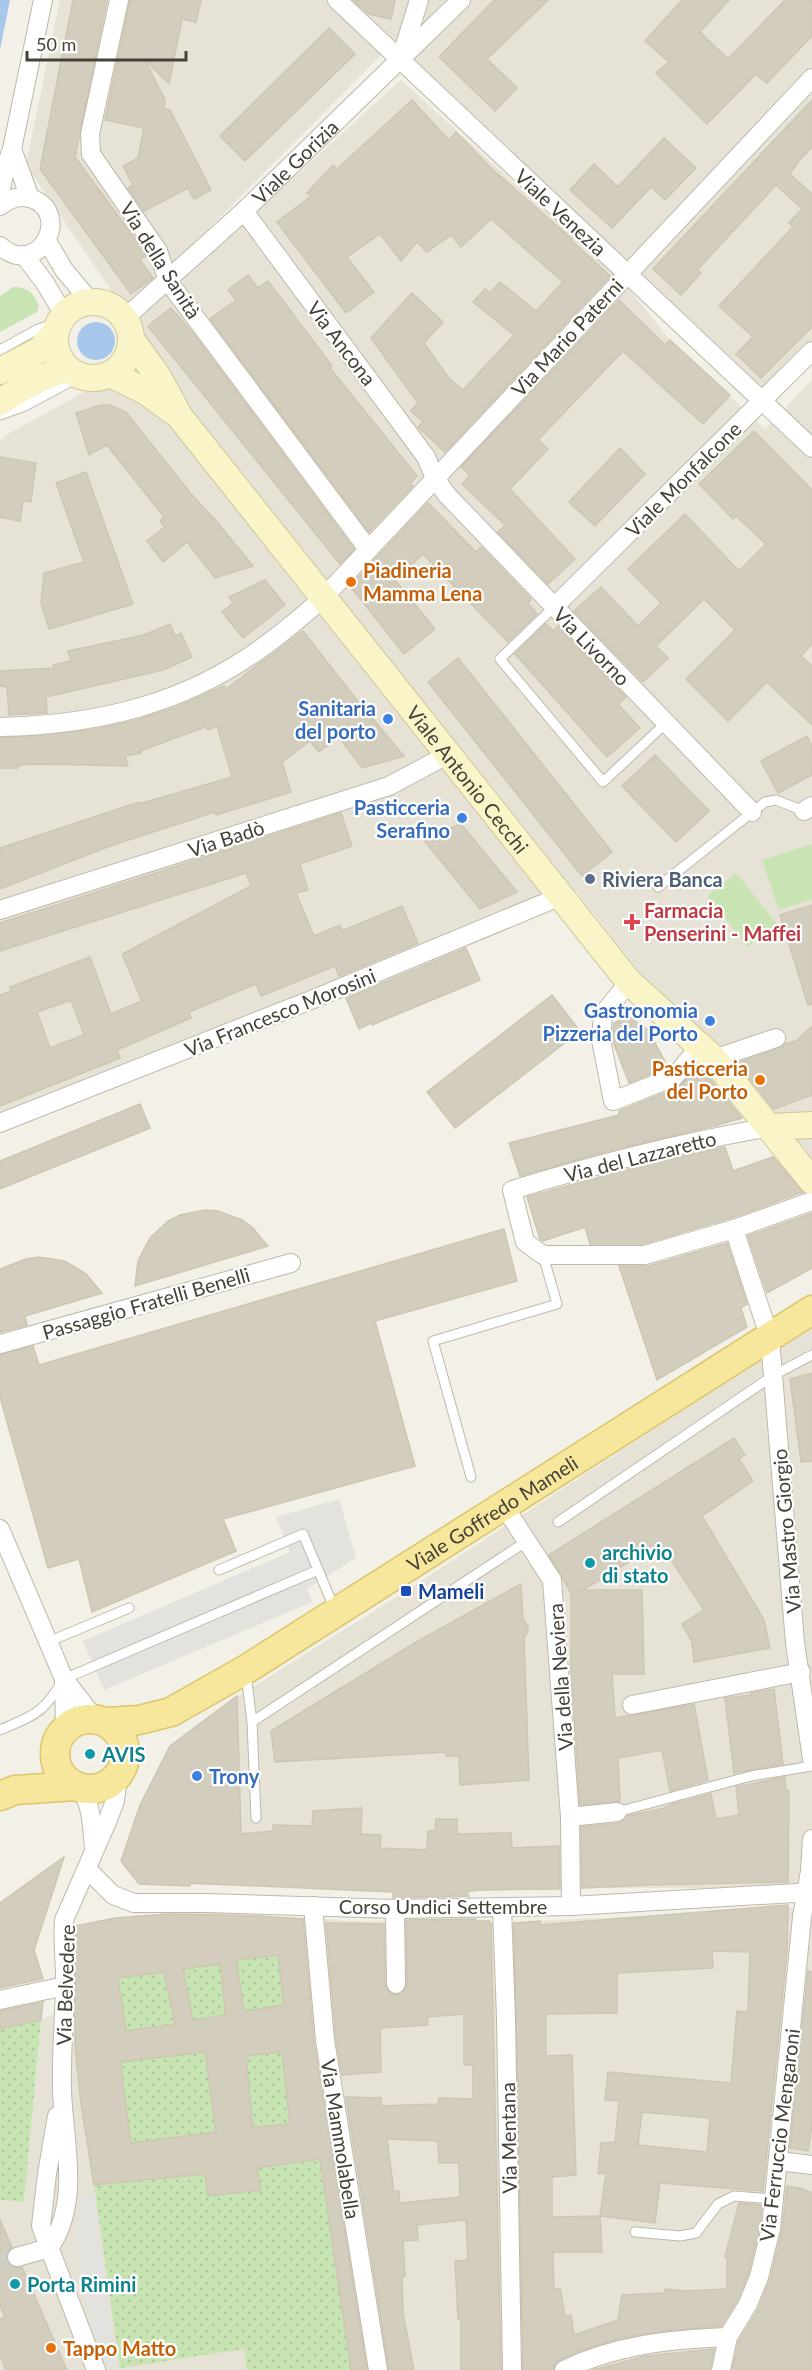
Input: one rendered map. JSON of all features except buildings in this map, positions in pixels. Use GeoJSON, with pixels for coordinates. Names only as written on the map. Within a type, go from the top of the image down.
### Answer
{"type":"FeatureCollection","features":[{"type":"Feature","properties":{"kind":"main road","name":"Viale Goffredo Mameli"},"geometry":{"type":"LineString","coordinates":[[8,1793],[74,1722],[131,1722],[171,1712],[245,1670],[812,1311]]}},
{"type":"Feature","properties":{"kind":"main road","name":"Viale Goffredo Mameli"},"geometry":{"type":"LineString","coordinates":[[8,1793],[102,1786],[171,1712]]}},
{"type":"Feature","properties":{"kind":"main road"},"geometry":{"type":"LineString","coordinates":[[100,1721],[120,1736],[124,1745],[120,1769]]}},
{"type":"Feature","properties":{"kind":"main road"},"geometry":{"type":"LineString","coordinates":[[60,1738],[55,1760],[59,1771],[66,1780],[78,1787]]}},
{"type":"Feature","properties":{"kind":"street"},"geometry":{"type":"LineString","coordinates":[[0,194],[44,0]]}},
{"type":"Feature","properties":{"kind":"street","name":"Via della Sanità"},"geometry":{"type":"LineString","coordinates":[[119,0],[90,134],[91,154],[158,252],[168,280],[368,549]]}},
{"type":"Feature","properties":{"kind":"street","name":"Viale Venezia"},"geometry":{"type":"LineString","coordinates":[[337,0],[812,448]]}},
{"type":"Feature","properties":{"kind":"street"},"geometry":{"type":"LineString","coordinates":[[401,60],[419,0]]}},
{"type":"Feature","properties":{"kind":"street","name":"Viale Gorizia"},"geometry":{"type":"LineString","coordinates":[[110,374],[126,360],[128,328],[168,280],[244,211],[461,0]]}},
{"type":"Feature","properties":{"kind":"street","name":"Via Mario Paterni"},"geometry":{"type":"LineString","coordinates":[[0,727],[43,726],[88,721],[134,710],[181,694],[224,672],[265,645],[323,598],[812,78]]}},
{"type":"Feature","properties":{"kind":"street"},"geometry":{"type":"LineString","coordinates":[[12,149],[30,198]]}},
{"type":"Feature","properties":{"kind":"street"},"geometry":{"type":"LineString","coordinates":[[0,206],[13,198],[30,198],[40,203],[49,216],[51,231],[47,241],[37,251],[24,255],[12,254],[1,248]]}},
{"type":"Feature","properties":{"kind":"street","name":"Via Ancona"},"geometry":{"type":"LineString","coordinates":[[244,211],[426,457],[435,478]]}},
{"type":"Feature","properties":{"kind":"street"},"geometry":{"type":"LineString","coordinates":[[47,241],[64,270],[90,302]]}},
{"type":"Feature","properties":{"kind":"street"},"geometry":{"type":"LineString","coordinates":[[24,255],[45,283],[60,323],[57,351],[74,372],[90,378],[110,374]]}},
{"type":"Feature","properties":{"kind":"street"},"geometry":{"type":"LineString","coordinates":[[0,371],[40,350],[60,323],[81,304],[103,303],[115,309],[128,328]]}},
{"type":"Feature","properties":{"kind":"street","name":"Viale Antonio Cecchi"},"geometry":{"type":"LineString","coordinates":[[128,328],[180,417],[559,897],[628,982],[707,1053],[809,1170]]}},
{"type":"Feature","properties":{"kind":"street","name":"Viale Monfalcone"},"geometry":{"type":"LineString","coordinates":[[554,607],[812,351]]}},
{"type":"Feature","properties":{"kind":"street"},"geometry":{"type":"LineString","coordinates":[[0,402],[34,381],[74,372]]}},
{"type":"Feature","properties":{"kind":"street","name":"Viale Antonio Cecchi"},"geometry":{"type":"LineString","coordinates":[[110,374],[145,392],[180,417]]}},
{"type":"Feature","properties":{"kind":"street","name":"Via Livorno"},"geometry":{"type":"LineString","coordinates":[[435,478],[447,495],[752,812]]}},
{"type":"Feature","properties":{"kind":"street","name":"Via Badò"},"geometry":{"type":"LineString","coordinates":[[0,910],[389,786],[447,755]]}},
{"type":"Feature","properties":{"kind":"street","name":"Via Francesco Morosini"},"geometry":{"type":"LineString","coordinates":[[0,1123],[316,998],[559,897]]}},
{"type":"Feature","properties":{"kind":"street"},"geometry":{"type":"LineString","coordinates":[[628,982],[603,1014],[601,1040],[613,1101],[674,1077],[707,1053],[776,1038]]}},
{"type":"Feature","properties":{"kind":"street"},"geometry":{"type":"LineString","coordinates":[[770,1126],[812,1125]]}},
{"type":"Feature","properties":{"kind":"street","name":"Via del Lazzaretto"},"geometry":{"type":"LineString","coordinates":[[543,1256],[525,1242],[512,1190],[719,1135],[770,1126]]}},
{"type":"Feature","properties":{"kind":"street"},"geometry":{"type":"LineString","coordinates":[[543,1256],[645,1256],[812,1202]]}},
{"type":"Feature","properties":{"kind":"street","name":"Via Mastro Giorgio"},"geometry":{"type":"LineString","coordinates":[[734,1229],[770,1339],[795,1643],[811,1747]]}},
{"type":"Feature","properties":{"kind":"street","name":"Passaggio Fratelli Benelli"},"geometry":{"type":"LineString","coordinates":[[0,1344],[291,1263]]}},
{"type":"Feature","properties":{"kind":"street","name":"Via della Neviera"},"geometry":{"type":"LineString","coordinates":[[504,1506],[552,1580],[570,1817],[571,1905]]}},
{"type":"Feature","properties":{"kind":"street"},"geometry":{"type":"LineString","coordinates":[[0,1529],[64,1679],[100,1721]]}},
{"type":"Feature","properties":{"kind":"street"},"geometry":{"type":"LineString","coordinates":[[632,1705],[801,1672]]}},
{"type":"Feature","properties":{"kind":"street"},"geometry":{"type":"LineString","coordinates":[[60,1738],[64,1679]]}},
{"type":"Feature","properties":{"kind":"street","name":"Via Belvedere"},"geometry":{"type":"LineString","coordinates":[[49,2248],[64,2219],[67,2196],[68,2174],[62,2091],[64,1920],[115,1801],[120,1769]]}},
{"type":"Feature","properties":{"kind":"street","name":"Via Belvedere"},"geometry":{"type":"LineString","coordinates":[[78,1787],[87,1799],[90,1809],[94,1849]]}},
{"type":"Feature","properties":{"kind":"street"},"geometry":{"type":"LineString","coordinates":[[570,1817],[616,1812]]}},
{"type":"Feature","properties":{"kind":"street"},"geometry":{"type":"LineString","coordinates":[[809,1892],[812,1839]]}},
{"type":"Feature","properties":{"kind":"street","name":"Corso Undici Settembre"},"geometry":{"type":"LineString","coordinates":[[87,1869],[113,1895],[134,1903],[395,1909],[571,1905],[809,1892]]}},
{"type":"Feature","properties":{"kind":"street","name":"Via Ferruccio Mengaroni"},"geometry":{"type":"LineString","coordinates":[[721,2370],[728,2337],[748,2304],[759,2277],[771,2228],[802,1917],[809,1892]]}},
{"type":"Feature","properties":{"kind":"street","name":"Via Mammolabella"},"geometry":{"type":"LineString","coordinates":[[313,1906],[325,2040],[378,2370]]}},
{"type":"Feature","properties":{"kind":"street","name":"Via Mentana"},"geometry":{"type":"LineString","coordinates":[[502,1907],[512,2370]]}},
{"type":"Feature","properties":{"kind":"street"},"geometry":{"type":"LineString","coordinates":[[395,1909],[396,1984]]}},
{"type":"Feature","properties":{"kind":"street"},"geometry":{"type":"LineString","coordinates":[[0,2000],[65,1986]]}},
{"type":"Feature","properties":{"kind":"street"},"geometry":{"type":"LineString","coordinates":[[779,2161],[812,2165]]}},
{"type":"Feature","properties":{"kind":"street"},"geometry":{"type":"LineString","coordinates":[[17,2257],[49,2248],[93,2362]]}},
{"type":"Feature","properties":{"kind":"street"},"geometry":{"type":"LineString","coordinates":[[564,2370],[612,2352],[658,2342],[695,2337],[728,2337]]}},
{"type":"Feature","properties":{"kind":"lane"},"geometry":{"type":"LineString","coordinates":[[0,350],[38,329],[60,323]]}},
{"type":"Feature","properties":{"kind":"lane"},"geometry":{"type":"LineString","coordinates":[[0,415],[25,406],[74,372]]}},
{"type":"Feature","properties":{"kind":"lane"},"geometry":{"type":"LineString","coordinates":[[554,607],[500,658],[603,782],[666,723]]}},
{"type":"Feature","properties":{"kind":"lane"},"geometry":{"type":"LineString","coordinates":[[658,887],[765,802],[776,800],[808,808]]}},
{"type":"Feature","properties":{"kind":"lane"},"geometry":{"type":"LineString","coordinates":[[471,1477],[433,1341],[557,1304],[543,1256]]}},
{"type":"Feature","properties":{"kind":"lane"},"geometry":{"type":"LineString","coordinates":[[558,1521],[774,1375],[812,1355]]}},
{"type":"Feature","properties":{"kind":"lane"},"geometry":{"type":"LineString","coordinates":[[219,1570],[303,1534],[336,1612]]}},
{"type":"Feature","properties":{"kind":"lane"},"geometry":{"type":"LineString","coordinates":[[252,1722],[527,1541]]}},
{"type":"Feature","properties":{"kind":"lane"},"geometry":{"type":"LineString","coordinates":[[0,1730],[38,1714],[50,1701],[64,1679],[318,1570]]}},
{"type":"Feature","properties":{"kind":"lane"},"geometry":{"type":"LineString","coordinates":[[48,1642],[129,1608]]}},
{"type":"Feature","properties":{"kind":"lane"},"geometry":{"type":"LineString","coordinates":[[245,1670],[252,1722],[256,1818]]}},
{"type":"Feature","properties":{"kind":"lane"},"geometry":{"type":"LineString","coordinates":[[616,1812],[751,1776],[812,1766]]}},
{"type":"Feature","properties":{"kind":"lane"},"geometry":{"type":"LineString","coordinates":[[635,2232],[680,2236],[696,2233],[718,2204],[734,2196],[774,2199]]}},
{"type":"Feature","properties":{"kind":"shaded area"},"geometry":{"type":"Polygon","coordinates":[[[60,0],[812,0],[812,344],[764,391],[392,44],[126,312],[26,165],[60,0]]]}},
{"type":"Feature","properties":{"kind":"shaded area"},"geometry":{"type":"Polygon","coordinates":[[[401,80],[624,283],[670,340],[765,429],[812,380],[812,1192],[576,891],[0,1121],[0,442],[6,435],[134,365],[136,321],[401,80]]]}},
{"type":"Feature","properties":{"kind":"shaded area"},"geometry":{"type":"Polygon","coordinates":[[[812,1326],[812,1888],[566,1888],[435,1893],[271,1886],[139,1884],[121,1861],[140,1805],[170,1746],[229,1702],[406,1591],[812,1326]]]}},
{"type":"Feature","properties":{"kind":"shaded area"},"geometry":{"type":"Polygon","coordinates":[[[339,1499],[356,1558],[307,1589],[312,1602],[104,1690],[83,1641],[290,1552],[276,1517],[339,1499]]]}},
{"type":"Feature","properties":{"kind":"shaded area"},"geometry":{"type":"Polygon","coordinates":[[[787,1906],[793,1909],[812,1908],[812,2370],[0,2370],[0,2200],[24,2202],[41,2020],[65,2009],[70,1932],[74,1926],[115,1918],[208,1912],[356,1921],[516,1922],[787,1906]]]}},
{"type":"Feature","properties":{"kind":"shaded area"},"geometry":{"type":"Polygon","coordinates":[[[94,2193],[116,2370],[102,2370],[92,2338],[77,2238],[79,2195],[94,2193]]]}},
{"type":"Feature","properties":{"kind":"green space"},"geometry":{"type":"Polygon","coordinates":[[[13,287],[23,288],[29,292],[39,306],[37,312],[0,332],[0,296],[13,287]]]}},
{"type":"Feature","properties":{"kind":"green space"},"geometry":{"type":"Polygon","coordinates":[[[812,844],[812,899],[779,910],[762,860],[812,844]]]}},
{"type":"Feature","properties":{"kind":"green space"},"geometry":{"type":"Polygon","coordinates":[[[736,873],[777,924],[748,947],[707,896],[736,873]]]}},
{"type":"Feature","properties":{"kind":"green space"},"geometry":{"type":"Polygon","coordinates":[[[278,1955],[284,2005],[244,2011],[236,1960],[278,1955]]]}},
{"type":"Feature","properties":{"kind":"green space"},"geometry":{"type":"Polygon","coordinates":[[[220,1964],[226,2015],[193,2020],[183,1969],[220,1964]]]}},
{"type":"Feature","properties":{"kind":"green space"},"geometry":{"type":"Polygon","coordinates":[[[164,1972],[175,2024],[126,2031],[118,1978],[164,1972]]]}},
{"type":"Feature","properties":{"kind":"green space"},"geometry":{"type":"Polygon","coordinates":[[[41,2020],[24,2202],[0,2200],[0,2029],[41,2020]]]}},
{"type":"Feature","properties":{"kind":"green space"},"geometry":{"type":"Polygon","coordinates":[[[205,2052],[216,2132],[131,2143],[120,2062],[205,2052]]]}},
{"type":"Feature","properties":{"kind":"green space"},"geometry":{"type":"Polygon","coordinates":[[[282,2052],[290,2124],[253,2127],[246,2056],[282,2052]]]}},
{"type":"Feature","properties":{"kind":"green space"},"geometry":{"type":"Polygon","coordinates":[[[320,2159],[351,2370],[247,2370],[244,2349],[120,2368],[94,2185],[205,2174],[208,2195],[261,2190],[257,2168],[320,2159]]]}},
{"type":"Feature","properties":{"kind":"water"},"geometry":{"type":"Polygon","coordinates":[[[0,0],[10,0],[0,50],[0,0]]]}},
{"type":"Feature","properties":{"kind":"water"},"geometry":{"type":"Polygon","coordinates":[[[96,322],[109,328],[115,341],[109,354],[96,360],[83,354],[77,341],[83,328],[96,322]]]}},
{"type":"Feature","properties":{"kind":"tunnel"},"geometry":{"type":"LineString","coordinates":[[0,2264],[17,2257]]}},
{"type":"Feature","properties":{"kind":"place","name":"Piadineria Mamma Lena"},"geometry":{"type":"Point","coordinates":[351,582]}},
{"type":"Feature","properties":{"kind":"place","name":"Sanitaria del porto"},"geometry":{"type":"Point","coordinates":[388,719]}},
{"type":"Feature","properties":{"kind":"place","name":"Pasticceria Serafino"},"geometry":{"type":"Point","coordinates":[462,818]}},
{"type":"Feature","properties":{"kind":"place","name":"Riviera Banca"},"geometry":{"type":"Point","coordinates":[590,879]}},
{"type":"Feature","properties":{"kind":"place","name":"Farmacia Penserini - Maffei"},"geometry":{"type":"Point","coordinates":[632,922]}},
{"type":"Feature","properties":{"kind":"place","name":"Gastronomia Pizzeria del Porto"},"geometry":{"type":"Point","coordinates":[710,1021]}},
{"type":"Feature","properties":{"kind":"place","name":"Pasticceria del Porto"},"geometry":{"type":"Point","coordinates":[760,1080]}},
{"type":"Feature","properties":{"kind":"place","name":"archivio di stato"},"geometry":{"type":"Point","coordinates":[590,1563]}},
{"type":"Feature","properties":{"kind":"place","name":"Mameli"},"geometry":{"type":"Point","coordinates":[406,1591]}},
{"type":"Feature","properties":{"kind":"place","name":"AVIS"},"geometry":{"type":"Point","coordinates":[90,1754]}},
{"type":"Feature","properties":{"kind":"place","name":"Trony"},"geometry":{"type":"Point","coordinates":[197,1776]}},
{"type":"Feature","properties":{"kind":"place","name":"Porta Rimini"},"geometry":{"type":"Point","coordinates":[15,2284]}},
{"type":"Feature","properties":{"kind":"place","name":"Tappo Matto"},"geometry":{"type":"Point","coordinates":[51,2348]}}]}
